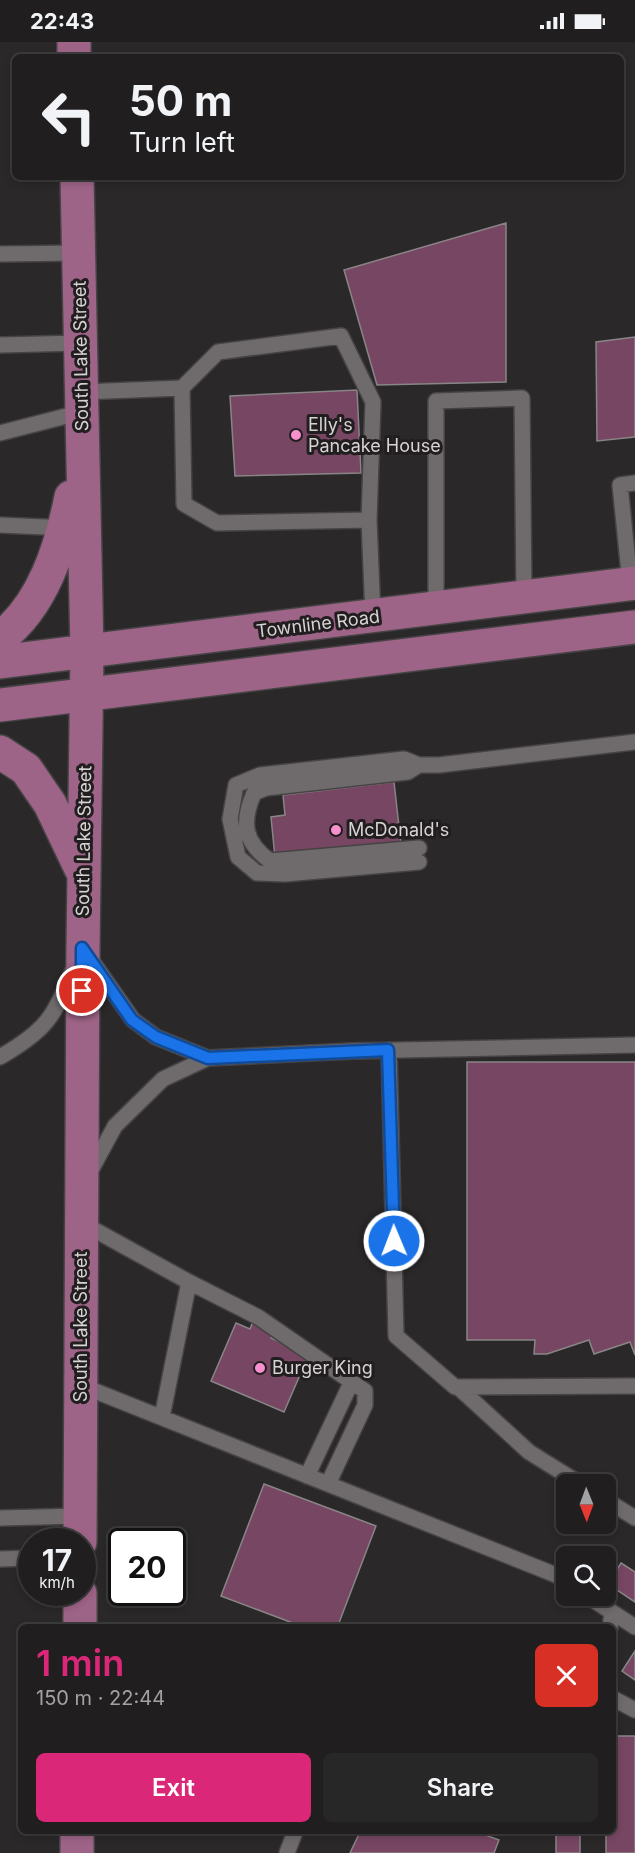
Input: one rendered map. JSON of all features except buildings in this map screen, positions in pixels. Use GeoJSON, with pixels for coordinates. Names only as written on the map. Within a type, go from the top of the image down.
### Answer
{"type":"FeatureCollection","features":[{"type":"Feature","properties":{"kind":"main road","name":"South Lake Street"},"geometry":{"type":"LineString","coordinates":[[77,180],[82,446],[75,527],[87,652],[82,948],[80,1528]]}},
{"type":"Feature","properties":{"kind":"main road"},"geometry":{"type":"LineString","coordinates":[[0,638],[15,627],[39,590],[61,543],[75,527]]}},
{"type":"Feature","properties":{"kind":"main road","name":"Townline Road"},"geometry":{"type":"LineString","coordinates":[[0,662],[633,583]]}},
{"type":"Feature","properties":{"kind":"main road"},"geometry":{"type":"LineString","coordinates":[[0,705],[635,627]]}},
{"type":"Feature","properties":{"kind":"main road"},"geometry":{"type":"LineString","coordinates":[[0,752],[26,769],[50,804],[84,873]]}},
{"type":"Feature","properties":{"kind":"main road"},"geometry":{"type":"LineString","coordinates":[[80,1606],[80,1624]]}},
{"type":"Feature","properties":{"kind":"main road"},"geometry":{"type":"LineString","coordinates":[[77,1834],[77,1853]]}},
{"type":"Feature","properties":{"kind":"lane"},"geometry":{"type":"LineString","coordinates":[[0,254],[79,253]]}},
{"type":"Feature","properties":{"kind":"lane"},"geometry":{"type":"LineString","coordinates":[[0,434],[82,402],[182,388],[218,352],[341,336],[373,402],[369,519],[373,617]]}},
{"type":"Feature","properties":{"kind":"lane"},"geometry":{"type":"LineString","coordinates":[[0,345],[80,343]]}},
{"type":"Feature","properties":{"kind":"lane"},"geometry":{"type":"LineString","coordinates":[[182,388],[184,504],[217,524],[369,519]]}},
{"type":"Feature","properties":{"kind":"lane"},"geometry":{"type":"LineString","coordinates":[[436,608],[436,401],[522,398],[524,597]]}},
{"type":"Feature","properties":{"kind":"lane"},"geometry":{"type":"LineString","coordinates":[[633,583],[620,484],[635,483]]}},
{"type":"Feature","properties":{"kind":"lane"},"geometry":{"type":"LineString","coordinates":[[0,525],[75,527]]}},
{"type":"Feature","properties":{"kind":"lane"},"geometry":{"type":"LineString","coordinates":[[419,855],[285,874],[257,873],[238,857],[230,819],[236,785],[260,775],[404,759],[419,765],[635,742]]}},
{"type":"Feature","properties":{"kind":"lane"},"geometry":{"type":"LineString","coordinates":[[0,1057],[29,1040],[57,1010],[82,948]]}},
{"type":"Feature","properties":{"kind":"lane"},"geometry":{"type":"LineString","coordinates":[[82,948],[132,1020],[156,1037],[208,1058]]}},
{"type":"Feature","properties":{"kind":"lane"},"geometry":{"type":"LineString","coordinates":[[82,1185],[115,1126],[163,1079],[208,1058],[388,1050],[635,1045]]}},
{"type":"Feature","properties":{"kind":"lane"},"geometry":{"type":"LineString","coordinates":[[388,1050],[396,1336],[458,1387],[529,1452],[564,1474]]}},
{"type":"Feature","properties":{"kind":"lane"},"geometry":{"type":"LineString","coordinates":[[81,1223],[258,1317],[365,1391],[365,1405],[328,1484]]}},
{"type":"Feature","properties":{"kind":"lane"},"geometry":{"type":"LineString","coordinates":[[162,1418],[189,1282]]}},
{"type":"Feature","properties":{"kind":"lane"},"geometry":{"type":"LineString","coordinates":[[307,1476],[352,1380]]}},
{"type":"Feature","properties":{"kind":"lane"},"geometry":{"type":"LineString","coordinates":[[80,1385],[556,1575]]}},
{"type":"Feature","properties":{"kind":"lane"},"geometry":{"type":"LineString","coordinates":[[458,1387],[635,1386]]}},
{"type":"Feature","properties":{"kind":"lane"},"geometry":{"type":"LineString","coordinates":[[616,1506],[635,1518]]}},
{"type":"Feature","properties":{"kind":"lane"},"geometry":{"type":"LineString","coordinates":[[0,1518],[73,1528]]}},
{"type":"Feature","properties":{"kind":"lane"},"geometry":{"type":"LineString","coordinates":[[0,1559],[18,1558]]}},
{"type":"Feature","properties":{"kind":"lane"},"geometry":{"type":"LineString","coordinates":[[597,1606],[611,1620],[635,1627]]}},
{"type":"Feature","properties":{"kind":"lane"},"geometry":{"type":"LineString","coordinates":[[616,1700],[635,1710]]}},
{"type":"Feature","properties":{"kind":"lane"},"geometry":{"type":"LineString","coordinates":[[287,1853],[294,1834]]}},
{"type":"Feature","properties":{"kind":"place","name":"Elly's Pancake House"},"geometry":{"type":"Point","coordinates":[296,435]}},
{"type":"Feature","properties":{"kind":"place","name":"McDonald's"},"geometry":{"type":"Point","coordinates":[336,830]}},
{"type":"Feature","properties":{"kind":"place","name":"Burger King"},"geometry":{"type":"Point","coordinates":[260,1368]}},
{"type":"Feature","properties":{"kind":"route"},"geometry":{"type":"LineString","coordinates":[[82,991],[82,948],[132,1020],[156,1037],[208,1058],[388,1050],[394,1241]]}}]}
